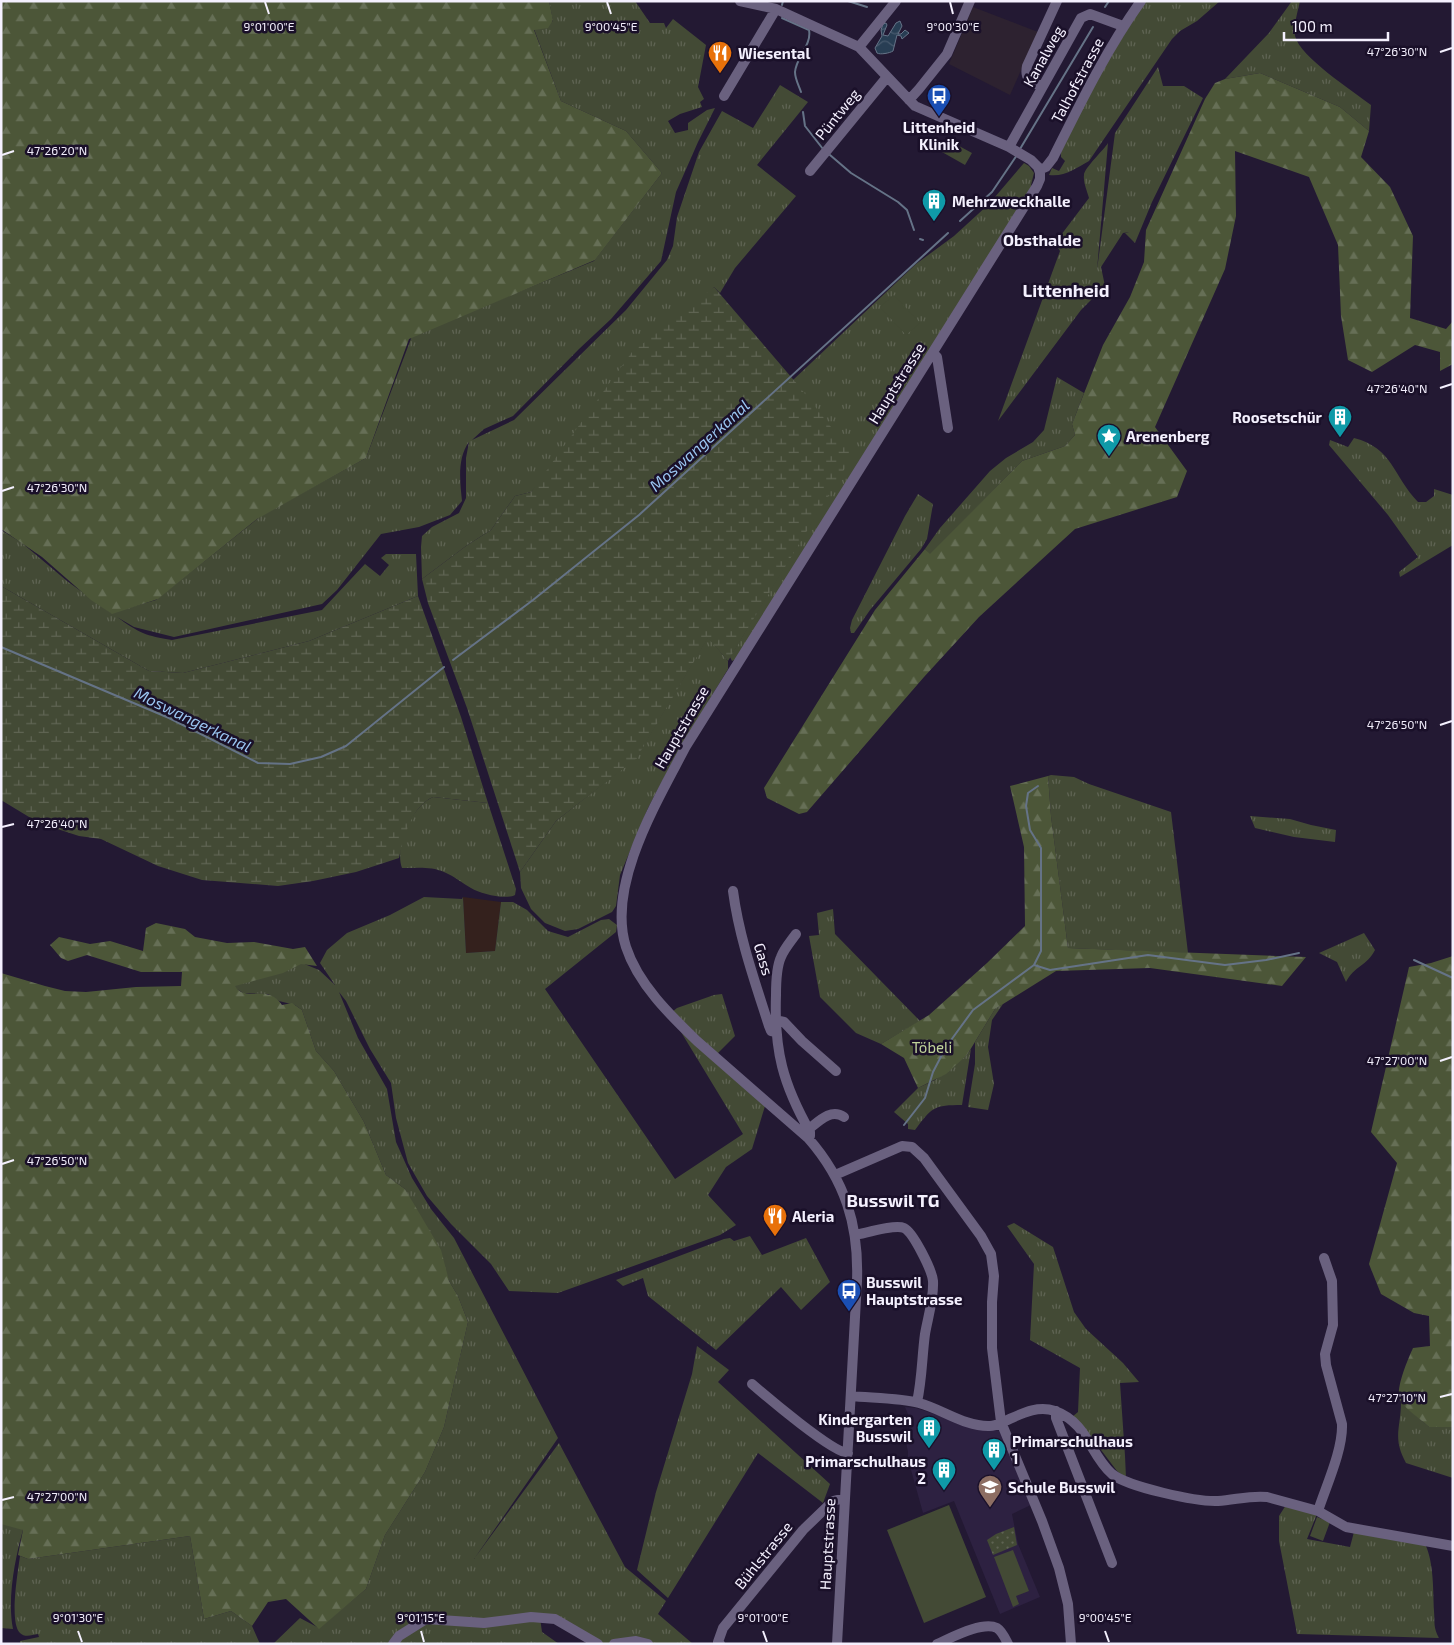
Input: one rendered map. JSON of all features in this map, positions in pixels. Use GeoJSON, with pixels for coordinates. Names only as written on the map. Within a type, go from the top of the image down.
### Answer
{"type":"FeatureCollection","features":[{"type":"Feature","properties":{"kind":"street"},"geometry":{"type":"LineString","coordinates":[[740,1],[776,9],[859,47],[886,77],[920,109],[1011,148],[1025,156],[1039,170]]}},
{"type":"Feature","properties":{"kind":"street"},"geometry":{"type":"LineString","coordinates":[[859,47],[896,1]]}},
{"type":"Feature","properties":{"kind":"street"},"geometry":{"type":"LineString","coordinates":[[909,100],[947,54],[970,1]]}},
{"type":"Feature","properties":{"kind":"street"},"geometry":{"type":"LineString","coordinates":[[1042,87],[1028,79],[1027,66],[1057,1]]}},
{"type":"Feature","properties":{"kind":"street","name":"Talhofstrasse"},"geometry":{"type":"LineString","coordinates":[[1039,170],[1046,167],[1053,158],[1104,58],[1141,1]]}},
{"type":"Feature","properties":{"kind":"street"},"geometry":{"type":"LineString","coordinates":[[724,96],[776,9]]}},
{"type":"Feature","properties":{"kind":"street","name":"Kanalweg"},"geometry":{"type":"LineString","coordinates":[[1011,148],[1042,87],[1081,18],[1090,14],[1123,26]]}},
{"type":"Feature","properties":{"kind":"street","name":"Püntweg"},"geometry":{"type":"LineString","coordinates":[[810,171],[886,77]]}},
{"type":"Feature","properties":{"kind":"street","name":"Hauptstrasse"},"geometry":{"type":"LineString","coordinates":[[837,1644],[858,1275],[856,1235],[846,1200],[835,1175],[808,1134],[697,1041],[662,1004],[640,976],[626,948],[621,924],[622,901],[632,861],[643,831],[686,746],[1037,186],[1040,179],[1039,170]]}},
{"type":"Feature","properties":{"kind":"street"},"geometry":{"type":"LineString","coordinates":[[933,353],[937,357],[948,428]]}},
{"type":"Feature","properties":{"kind":"street","name":"Gass"},"geometry":{"type":"LineString","coordinates":[[733,891],[739,930],[746,954],[769,1026],[771,1031],[776,1032]]}},
{"type":"Feature","properties":{"kind":"street"},"geometry":{"type":"LineString","coordinates":[[796,934],[784,950],[779,963],[775,1020],[780,1059],[791,1094],[808,1134],[829,1115],[835,1114],[844,1117]]}},
{"type":"Feature","properties":{"kind":"street"},"geometry":{"type":"LineString","coordinates":[[775,1020],[784,1022],[836,1071]]}},
{"type":"Feature","properties":{"kind":"street"},"geometry":{"type":"LineString","coordinates":[[835,1175],[902,1146],[912,1147],[924,1158],[986,1244],[994,1264],[991,1324],[992,1348],[1001,1422],[1042,1521],[1059,1568],[1068,1604],[1071,1644]]}},
{"type":"Feature","properties":{"kind":"street"},"geometry":{"type":"LineString","coordinates":[[856,1235],[902,1227],[908,1230],[930,1268],[933,1281],[932,1293],[917,1402]]}},
{"type":"Feature","properties":{"kind":"street"},"geometry":{"type":"LineString","coordinates":[[1318,1511],[1332,1472],[1342,1432],[1342,1424],[1326,1365],[1326,1354],[1332,1324],[1332,1281],[1324,1258]]}},
{"type":"Feature","properties":{"kind":"street"},"geometry":{"type":"LineString","coordinates":[[752,1384],[825,1442],[842,1453],[848,1453]]}},
{"type":"Feature","properties":{"kind":"street"},"geometry":{"type":"LineString","coordinates":[[851,1396],[917,1402],[966,1422],[988,1426],[1030,1410],[1042,1408],[1056,1411],[1069,1418],[1079,1427],[1107,1469],[1114,1476],[1124,1480],[1177,1496],[1204,1500],[1259,1496],[1281,1500],[1318,1511],[1346,1528],[1453,1546]]}},
{"type":"Feature","properties":{"kind":"street"},"geometry":{"type":"LineString","coordinates":[[1056,1411],[1056,1418],[1112,1563]]}},
{"type":"Feature","properties":{"kind":"street","name":"Bühlstrasse"},"geometry":{"type":"LineString","coordinates":[[717,1643],[723,1628],[802,1530],[833,1501],[845,1498]]}},
{"type":"Feature","properties":{"kind":"street"},"geometry":{"type":"LineString","coordinates":[[393,1644],[399,1636],[426,1619],[484,1623],[531,1617],[555,1619],[598,1644]]}},
{"type":"Feature","properties":{"kind":"street"},"geometry":{"type":"LineString","coordinates":[[937,1644],[982,1626],[989,1626],[1001,1632],[1008,1644]]}},
{"type":"Feature","properties":{"kind":"street"},"geometry":{"type":"LineString","coordinates":[[614,1644],[636,1641],[648,1644]]}},
{"type":"Feature","properties":{"kind":"shaded area"},"geometry":{"type":"Polygon","coordinates":[[[973,7],[1038,32],[1010,95],[949,64],[973,7]]]}},
{"type":"Feature","properties":{"kind":"shaded area"},"geometry":{"type":"Polygon","coordinates":[[[463,897],[501,902],[495,951],[466,953],[463,897]]]}},
{"type":"Feature","properties":{"kind":"shaded area","name":"Schule Busswil"},"geometry":{"type":"Polygon","coordinates":[[[905,1407],[916,1408],[1000,1431],[1033,1504],[1012,1514],[1018,1544],[1040,1597],[1000,1614],[954,1501],[923,1513],[908,1459],[905,1437],[910,1426],[910,1419],[905,1407]]]}},
{"type":"Feature","properties":{"kind":"green space"},"geometry":{"type":"Polygon","coordinates":[[[1,1],[549,1],[553,20],[548,28],[534,30],[561,101],[626,131],[662,173],[595,260],[409,339],[366,458],[257,519],[158,599],[112,614],[91,600],[42,557],[1,529],[1,1]]]}},
{"type":"Feature","properties":{"kind":"green space"},"geometry":{"type":"Polygon","coordinates":[[[549,1],[635,1],[650,23],[664,23],[666,28],[673,19],[706,45],[698,87],[704,99],[700,102],[702,107],[680,114],[668,121],[675,133],[688,130],[688,123],[707,110],[715,108],[676,192],[661,261],[611,319],[513,416],[484,429],[472,440],[514,420],[626,310],[667,260],[673,246],[677,217],[699,152],[722,111],[753,128],[780,85],[808,102],[757,165],[796,196],[735,268],[720,293],[714,287],[531,492],[515,496],[491,530],[422,579],[422,536],[432,527],[459,513],[466,498],[466,458],[469,442],[465,448],[461,463],[462,501],[450,515],[419,527],[381,534],[337,590],[322,604],[174,637],[134,627],[117,617],[143,633],[172,640],[322,610],[365,564],[380,576],[389,565],[381,558],[386,554],[416,554],[418,596],[309,641],[183,673],[149,671],[1,586],[1,530],[22,543],[67,581],[111,613],[156,600],[261,516],[366,458],[412,336],[594,261],[662,173],[626,131],[561,101],[534,29],[553,21],[549,1]]]}},
{"type":"Feature","properties":{"kind":"green space"},"geometry":{"type":"Polygon","coordinates":[[[1145,1],[1220,1],[1172,39],[1089,161],[1060,175],[1049,175],[1052,168],[1059,171],[1065,161],[1061,157],[1061,149],[1093,85],[1145,1]]]}},
{"type":"Feature","properties":{"kind":"green space"},"geometry":{"type":"Polygon","coordinates":[[[1292,1],[1300,1],[1295,28],[1295,36],[1299,44],[1316,63],[1371,105],[1369,131],[1340,107],[1260,73],[1225,79],[1269,33],[1292,1]]]}},
{"type":"Feature","properties":{"kind":"green space"},"geometry":{"type":"Polygon","coordinates":[[[1158,67],[1163,86],[1184,86],[1203,98],[1152,202],[1135,243],[1125,233],[1129,232],[1123,233],[1101,267],[1105,286],[1081,310],[998,421],[1060,251],[1055,243],[1089,198],[1084,181],[1085,172],[1108,143],[1097,270],[1115,133],[1158,67]]]}},
{"type":"Feature","properties":{"kind":"green space"},"geometry":{"type":"Polygon","coordinates":[[[1260,73],[1340,107],[1369,131],[1361,157],[1390,187],[1413,236],[1410,318],[1446,329],[1453,321],[1453,364],[1440,371],[1440,352],[1415,345],[1372,372],[1348,360],[1341,316],[1338,245],[1309,177],[1235,151],[1236,216],[1225,269],[1155,427],[1187,471],[1177,497],[1075,529],[979,617],[924,677],[807,812],[799,814],[767,798],[764,788],[875,610],[925,549],[930,554],[1022,461],[1065,446],[1075,435],[1072,424],[1103,345],[1130,297],[1144,262],[1146,230],[1205,99],[1215,83],[1225,79],[1260,73]]]}},
{"type":"Feature","properties":{"kind":"green space"},"geometry":{"type":"Polygon","coordinates":[[[948,140],[972,153],[965,165],[942,152],[948,140]]]}},
{"type":"Feature","properties":{"kind":"green space"},"geometry":{"type":"Polygon","coordinates":[[[1024,163],[1034,173],[1032,188],[736,659],[732,661],[730,657],[852,455],[793,380],[916,264],[954,236],[989,204],[1024,163]]]}},
{"type":"Feature","properties":{"kind":"green space"},"geometry":{"type":"Polygon","coordinates":[[[714,287],[798,385],[853,455],[728,661],[708,638],[636,759],[556,821],[520,872],[467,708],[428,603],[422,579],[491,530],[515,496],[531,492],[632,352],[714,287]]]}},
{"type":"Feature","properties":{"kind":"green space"},"geometry":{"type":"Polygon","coordinates":[[[894,295],[920,323],[906,335],[880,307],[894,295]]]}},
{"type":"Feature","properties":{"kind":"green space"},"geometry":{"type":"Polygon","coordinates":[[[1057,377],[1084,393],[1072,424],[1075,435],[1065,446],[1022,461],[930,555],[925,549],[940,528],[990,471],[1006,458],[1033,442],[1044,430],[1057,377]]]}},
{"type":"Feature","properties":{"kind":"green space"},"geometry":{"type":"Polygon","coordinates":[[[1354,438],[1367,443],[1385,456],[1418,502],[1426,502],[1434,496],[1434,489],[1453,495],[1453,545],[1400,577],[1399,572],[1418,557],[1388,515],[1329,445],[1330,440],[1348,447],[1354,438]]]}},
{"type":"Feature","properties":{"kind":"green space"},"geometry":{"type":"Polygon","coordinates":[[[918,494],[933,504],[927,539],[854,633],[851,633],[852,620],[918,494]]]}},
{"type":"Feature","properties":{"kind":"green space"},"geometry":{"type":"Polygon","coordinates":[[[1,586],[149,671],[183,673],[309,641],[418,596],[461,717],[488,803],[433,797],[425,802],[414,815],[406,832],[399,858],[356,872],[278,886],[202,880],[158,866],[101,839],[79,836],[39,823],[1,800],[1,586]]]}},
{"type":"Feature","properties":{"kind":"green space"},"geometry":{"type":"Polygon","coordinates":[[[708,637],[728,661],[728,669],[677,753],[648,808],[620,875],[616,906],[612,912],[578,929],[565,931],[545,923],[531,909],[521,888],[520,872],[556,821],[636,758],[708,637]]]}},
{"type":"Feature","properties":{"kind":"green space"},"geometry":{"type":"Polygon","coordinates":[[[1048,776],[1074,777],[1171,812],[1188,953],[1068,948],[1051,816],[1048,776]]]}},
{"type":"Feature","properties":{"kind":"green space","name":"Töbeli"},"geometry":{"type":"Polygon","coordinates":[[[1048,776],[1051,816],[1068,948],[1306,957],[1282,986],[1150,968],[1056,971],[995,1009],[967,1055],[946,1074],[918,1088],[904,1058],[881,1044],[929,1015],[1025,926],[1024,847],[1010,786],[1048,776]]]}},
{"type":"Feature","properties":{"kind":"green space"},"geometry":{"type":"Polygon","coordinates":[[[433,797],[488,803],[516,889],[515,895],[505,897],[493,896],[471,888],[439,870],[402,868],[400,859],[401,849],[407,828],[418,809],[433,797]]]}},
{"type":"Feature","properties":{"kind":"green space"},"geometry":{"type":"Polygon","coordinates":[[[1250,816],[1290,819],[1336,830],[1335,842],[1294,837],[1255,828],[1250,816]]]}},
{"type":"Feature","properties":{"kind":"green space"},"geometry":{"type":"Polygon","coordinates":[[[424,897],[462,899],[463,897],[466,953],[495,951],[501,902],[513,902],[527,910],[548,931],[568,937],[601,920],[609,919],[617,925],[616,932],[545,989],[675,1179],[743,1134],[681,1032],[765,1106],[752,1149],[726,1167],[708,1195],[736,1225],[720,1235],[558,1293],[509,1291],[491,1264],[451,1224],[427,1196],[408,1163],[396,1118],[391,1083],[370,1049],[346,1001],[339,992],[358,1038],[387,1089],[396,1142],[412,1178],[431,1209],[454,1238],[558,1438],[474,1559],[559,1443],[625,1567],[666,1601],[658,1614],[693,1644],[598,1644],[578,1632],[540,1618],[542,1632],[559,1644],[273,1644],[300,1618],[319,1628],[366,1589],[385,1535],[425,1472],[444,1427],[468,1322],[458,1296],[405,1189],[386,1175],[364,1122],[334,1071],[316,1051],[302,1010],[295,1005],[279,1001],[268,994],[243,993],[231,985],[302,963],[319,970],[335,985],[320,963],[327,950],[347,933],[390,915],[424,897]]]}},
{"type":"Feature","properties":{"kind":"green space"},"geometry":{"type":"Polygon","coordinates":[[[833,909],[835,934],[920,1021],[881,1044],[856,1033],[820,997],[809,936],[819,935],[817,913],[833,909]]]}},
{"type":"Feature","properties":{"kind":"green space"},"geometry":{"type":"Polygon","coordinates":[[[156,923],[185,929],[195,937],[227,943],[254,942],[293,949],[305,947],[317,966],[301,964],[283,973],[235,986],[244,993],[270,995],[282,1005],[292,1003],[302,1010],[316,1051],[334,1071],[364,1122],[386,1175],[405,1189],[441,1250],[449,1281],[458,1296],[468,1322],[444,1427],[425,1472],[385,1535],[366,1589],[319,1629],[286,1599],[268,1602],[252,1626],[231,1611],[204,1619],[190,1536],[28,1559],[18,1555],[23,1530],[1,1524],[1,973],[65,991],[86,992],[136,987],[181,986],[182,972],[141,972],[87,955],[68,961],[61,958],[50,945],[59,937],[90,944],[110,941],[143,951],[146,928],[156,923]]]}},
{"type":"Feature","properties":{"kind":"green space"},"geometry":{"type":"Polygon","coordinates":[[[1364,933],[1375,950],[1353,972],[1346,982],[1337,962],[1319,953],[1364,933]]]}},
{"type":"Feature","properties":{"kind":"green space"},"geometry":{"type":"Polygon","coordinates":[[[1453,956],[1453,1427],[1429,1427],[1405,1407],[1400,1400],[1399,1389],[1413,1348],[1430,1346],[1429,1316],[1414,1313],[1381,1294],[1369,1264],[1397,1163],[1371,1132],[1409,967],[1453,956]]]}},
{"type":"Feature","properties":{"kind":"green space"},"geometry":{"type":"Polygon","coordinates":[[[722,994],[735,1036],[717,1054],[672,1012],[677,1008],[722,994]]]}},
{"type":"Feature","properties":{"kind":"green space"},"geometry":{"type":"Polygon","coordinates":[[[1003,1004],[992,1020],[988,1047],[994,1084],[988,1110],[968,1107],[975,1064],[975,1042],[995,1009],[1003,1004]]]}},
{"type":"Feature","properties":{"kind":"green space"},"geometry":{"type":"Polygon","coordinates":[[[971,1049],[962,1105],[934,1109],[915,1130],[908,1129],[908,1124],[894,1112],[918,1088],[935,1080],[967,1055],[971,1049]]]}},
{"type":"Feature","properties":{"kind":"green space"},"geometry":{"type":"Polygon","coordinates":[[[1014,1223],[1053,1247],[1074,1312],[1086,1329],[1123,1363],[1139,1382],[1120,1383],[1126,1478],[1117,1471],[1092,1438],[1072,1417],[1078,1412],[1080,1368],[1030,1340],[1034,1264],[1007,1226],[1014,1223]]]}},
{"type":"Feature","properties":{"kind":"green space"},"geometry":{"type":"Polygon","coordinates":[[[750,1236],[762,1255],[806,1238],[830,1282],[801,1310],[781,1287],[716,1350],[648,1296],[643,1278],[623,1286],[616,1280],[724,1239],[730,1238],[734,1241],[750,1236]]]}},
{"type":"Feature","properties":{"kind":"green space"},"geometry":{"type":"Polygon","coordinates":[[[697,1346],[729,1370],[718,1382],[830,1484],[823,1503],[758,1453],[668,1598],[637,1570],[656,1492],[692,1374],[697,1346]]]}},
{"type":"Feature","properties":{"kind":"green space"},"geometry":{"type":"Polygon","coordinates":[[[1401,1402],[1429,1427],[1453,1427],[1453,1478],[1406,1463],[1398,1439],[1401,1402]]]}},
{"type":"Feature","properties":{"kind":"green space"},"geometry":{"type":"Polygon","coordinates":[[[949,1505],[986,1597],[924,1623],[887,1530],[949,1505]]]}},
{"type":"Feature","properties":{"kind":"green space"},"geometry":{"type":"Polygon","coordinates":[[[1286,1505],[1317,1514],[1307,1539],[1350,1547],[1354,1532],[1425,1544],[1432,1568],[1435,1625],[1439,1638],[1297,1634],[1279,1541],[1279,1516],[1286,1505]]]}},
{"type":"Feature","properties":{"kind":"green space"},"geometry":{"type":"Polygon","coordinates":[[[1,1508],[23,1530],[17,1553],[11,1592],[13,1629],[1,1628],[1,1508]]]}},
{"type":"Feature","properties":{"kind":"green space"},"geometry":{"type":"Polygon","coordinates":[[[1317,1517],[1330,1522],[1323,1541],[1310,1536],[1317,1517]]]}},
{"type":"Feature","properties":{"kind":"green space"},"geometry":{"type":"Polygon","coordinates":[[[1014,1527],[1017,1545],[993,1555],[987,1540],[996,1534],[1014,1527]]]}},
{"type":"Feature","properties":{"kind":"green space"},"geometry":{"type":"Polygon","coordinates":[[[190,1536],[204,1619],[231,1611],[252,1626],[260,1644],[20,1644],[20,1641],[39,1637],[38,1634],[22,1635],[15,1619],[15,1596],[20,1556],[28,1559],[190,1536]]]}},
{"type":"Feature","properties":{"kind":"green space"},"geometry":{"type":"Polygon","coordinates":[[[1013,1550],[1029,1591],[1016,1596],[1019,1604],[1013,1607],[994,1557],[1013,1550]]]}},
{"type":"Feature","properties":{"kind":"water"},"geometry":{"type":"Polygon","coordinates":[[[900,21],[902,26],[898,34],[905,30],[909,33],[902,39],[901,36],[897,35],[893,51],[885,54],[877,53],[875,48],[882,36],[883,24],[886,23],[887,25],[883,35],[888,36],[896,23],[900,21]]]}},
{"type":"Feature","properties":{"kind":"waterway"},"geometry":{"type":"LineString","coordinates":[[782,5],[783,1]]}},
{"type":"Feature","properties":{"kind":"waterway"},"geometry":{"type":"LineString","coordinates":[[848,1],[867,7]]}},
{"type":"Feature","properties":{"kind":"waterway","name":"Moswangerkanal"},"geometry":{"type":"LineString","coordinates":[[1105,7],[1109,1]]}},
{"type":"Feature","properties":{"kind":"waterway"},"geometry":{"type":"LineString","coordinates":[[782,18],[809,30],[808,41],[795,72],[801,92]]}},
{"type":"Feature","properties":{"kind":"waterway"},"geometry":{"type":"LineString","coordinates":[[1020,149],[1093,27]]}},
{"type":"Feature","properties":{"kind":"waterway"},"geometry":{"type":"LineString","coordinates":[[803,112],[805,126],[823,149]]}},
{"type":"Feature","properties":{"kind":"waterway"},"geometry":{"type":"LineString","coordinates":[[830,155],[851,173],[898,202],[907,210],[914,230]]}},
{"type":"Feature","properties":{"kind":"waterway"},"geometry":{"type":"LineString","coordinates":[[960,221],[992,192],[1017,155]]}},
{"type":"Feature","properties":{"kind":"waterway","name":"Moswangerkanal"},"geometry":{"type":"LineString","coordinates":[[453,660],[533,600],[639,515],[948,233]]}},
{"type":"Feature","properties":{"kind":"waterway","name":"Moswangerkanal"},"geometry":{"type":"LineString","coordinates":[[1,647],[169,718],[258,763],[290,764],[321,757],[346,746],[444,667]]}},
{"type":"Feature","properties":{"kind":"waterway"},"geometry":{"type":"LineString","coordinates":[[1034,965],[1041,951],[1041,848],[1030,830],[1026,806],[1028,793],[1038,786]]}},
{"type":"Feature","properties":{"kind":"waterway"},"geometry":{"type":"LineString","coordinates":[[904,1125],[925,1098],[933,1072],[946,1047],[973,1010],[1034,965],[1050,970],[1148,955],[1225,965],[1266,960],[1299,953]]}},
{"type":"Feature","properties":{"kind":"waterway"},"geometry":{"type":"LineString","coordinates":[[1414,960],[1453,978]]}},
{"type":"Feature","properties":{"kind":"place","name":"Wiesental"},"geometry":{"type":"Point","coordinates":[720,74]}},
{"type":"Feature","properties":{"kind":"place","name":"Littenheid Klinik"},"geometry":{"type":"Point","coordinates":[939,117]}},
{"type":"Feature","properties":{"kind":"place","name":"Mehrzweckhalle"},"geometry":{"type":"Point","coordinates":[934,222]}},
{"type":"Feature","properties":{"kind":"place","name":"Roosetschür"},"geometry":{"type":"Point","coordinates":[1340,438]}},
{"type":"Feature","properties":{"kind":"place","name":"Arenenberg"},"geometry":{"type":"Point","coordinates":[1109,457]}},
{"type":"Feature","properties":{"kind":"place","name":"Aleria"},"geometry":{"type":"Point","coordinates":[775,1237]}},
{"type":"Feature","properties":{"kind":"place","name":"Busswil Hauptstrasse"},"geometry":{"type":"Point","coordinates":[849,1312]}},
{"type":"Feature","properties":{"kind":"place","name":"Kindergarten Busswil"},"geometry":{"type":"Point","coordinates":[929,1449]}},
{"type":"Feature","properties":{"kind":"place","name":"Primarschulhaus 1"},"geometry":{"type":"Point","coordinates":[994,1471]}},
{"type":"Feature","properties":{"kind":"place","name":"Primarschulhaus 2"},"geometry":{"type":"Point","coordinates":[944,1491]}},
{"type":"Feature","properties":{"kind":"place","name":"Schule Busswil"},"geometry":{"type":"Point","coordinates":[990,1508]}},
{"type":"Feature","properties":{"kind":"district","name":"Obsthalde"},"geometry":{"type":"Point","coordinates":[1042,239]}},
{"type":"Feature","properties":{"kind":"district","name":"Littenheid"},"geometry":{"type":"Point","coordinates":[1066,290]}},
{"type":"Feature","properties":{"kind":"district","name":"Busswil TG"},"geometry":{"type":"Point","coordinates":[893,1200]}}]}
